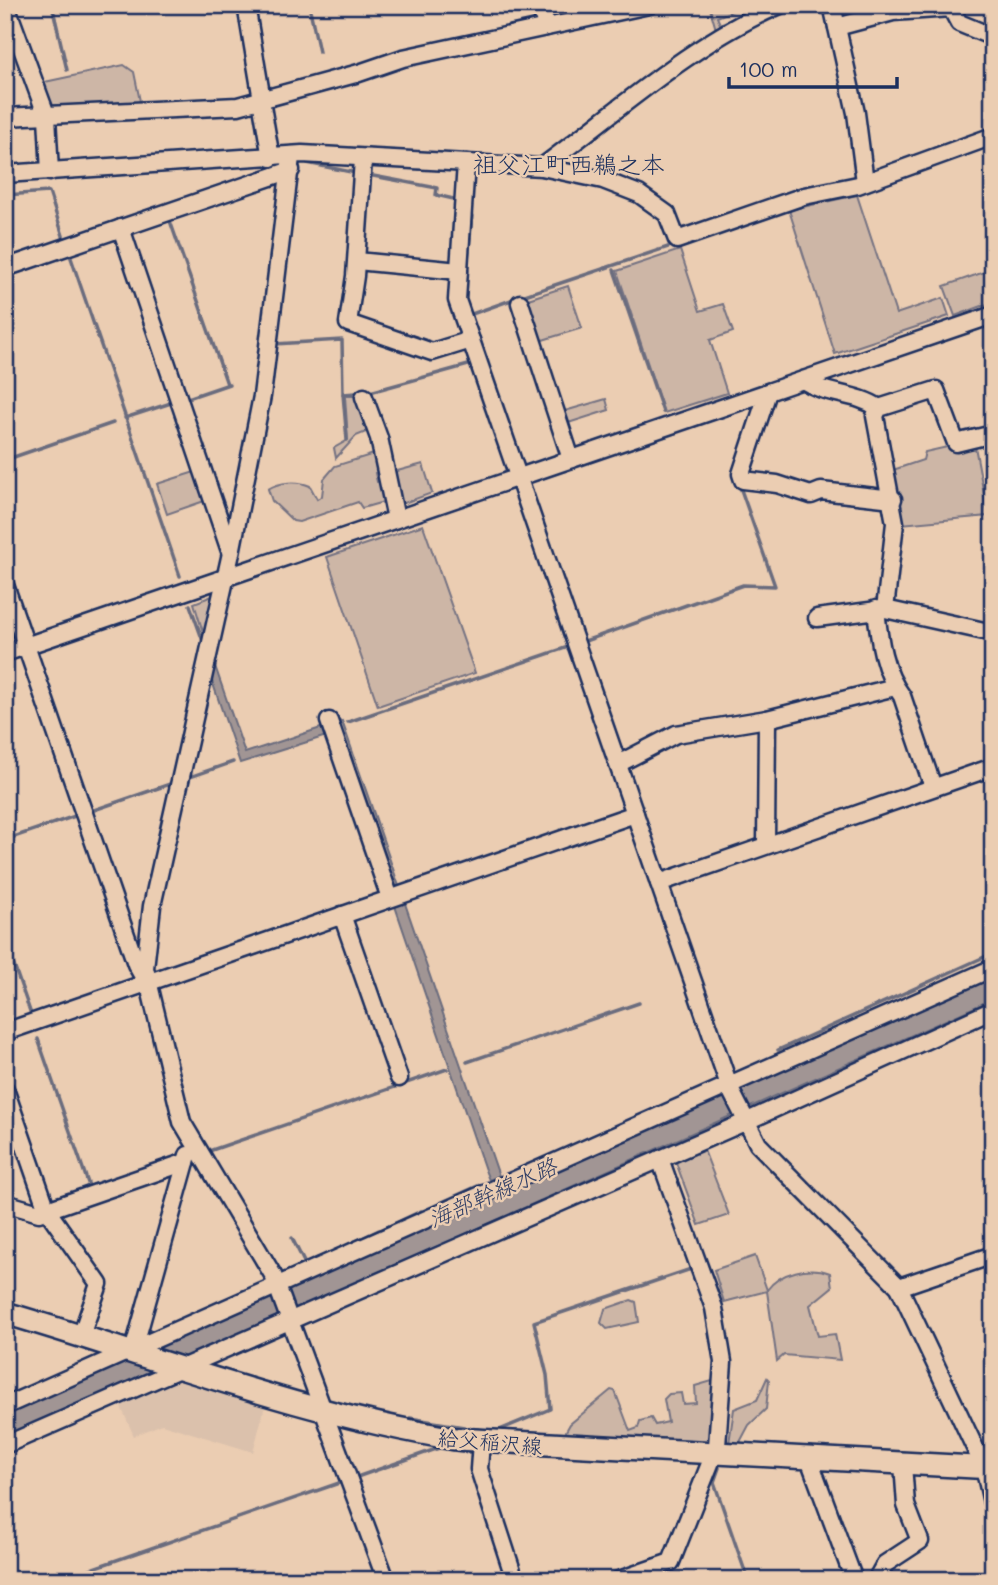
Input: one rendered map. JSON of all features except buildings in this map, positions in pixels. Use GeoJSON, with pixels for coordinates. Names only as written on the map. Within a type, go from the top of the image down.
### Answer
{"type":"FeatureCollection","features":[{"type":"Feature","properties":{"kind":"main road","name":"給父稲沢線"},"geometry":{"type":"LineString","coordinates":[[5,1312],[326,1412],[400,1430],[481,1442],[989,1468]]}},
{"type":"Feature","properties":{"kind":"street"},"geometry":{"type":"LineString","coordinates":[[6,5],[47,117],[50,172]]}},
{"type":"Feature","properties":{"kind":"street"},"geometry":{"type":"LineString","coordinates":[[246,5],[271,158]]}},
{"type":"Feature","properties":{"kind":"street"},"geometry":{"type":"LineString","coordinates":[[539,5],[547,27]]}},
{"type":"Feature","properties":{"kind":"street"},"geometry":{"type":"LineString","coordinates":[[5,117],[238,106],[403,58],[649,5]]}},
{"type":"Feature","properties":{"kind":"street"},"geometry":{"type":"LineString","coordinates":[[542,167],[695,53],[745,22],[780,5]]}},
{"type":"Feature","properties":{"kind":"street"},"geometry":{"type":"LineString","coordinates":[[832,5],[860,130],[865,182]]}},
{"type":"Feature","properties":{"kind":"street"},"geometry":{"type":"LineString","coordinates":[[837,27],[892,12],[951,8],[959,23],[993,37]]}},
{"type":"Feature","properties":{"kind":"street"},"geometry":{"type":"LineString","coordinates":[[5,268],[291,164],[302,154],[542,167],[603,180],[639,194],[667,214],[677,240],[804,196],[865,182],[993,136]]}},
{"type":"Feature","properties":{"kind":"street"},"geometry":{"type":"LineString","coordinates":[[5,174],[271,158],[291,164]]}},
{"type":"Feature","properties":{"kind":"street"},"geometry":{"type":"LineString","coordinates":[[363,159],[357,261],[348,323],[432,352],[471,340]]}},
{"type":"Feature","properties":{"kind":"street"},"geometry":{"type":"LineString","coordinates":[[466,163],[457,300],[730,1088],[758,1144],[899,1287],[989,1468],[993,1507]]}},
{"type":"Feature","properties":{"kind":"street"},"geometry":{"type":"LineString","coordinates":[[291,164],[262,396],[231,553],[152,905],[145,968],[182,1122],[279,1287],[386,1580]]}},
{"type":"Feature","properties":{"kind":"street"},"geometry":{"type":"LineString","coordinates":[[121,228],[231,553]]}},
{"type":"Feature","properties":{"kind":"street"},"geometry":{"type":"LineString","coordinates":[[357,261],[459,271]]}},
{"type":"Feature","properties":{"kind":"street"},"geometry":{"type":"LineString","coordinates":[[520,303],[571,459]]}},
{"type":"Feature","properties":{"kind":"street"},"geometry":{"type":"LineString","coordinates":[[5,653],[993,314]]}},
{"type":"Feature","properties":{"kind":"street"},"geometry":{"type":"LineString","coordinates":[[803,380],[815,388],[864,397],[879,408]]}},
{"type":"Feature","properties":{"kind":"street"},"geometry":{"type":"LineString","coordinates":[[933,787],[902,696],[895,687],[879,645],[881,609],[895,523],[893,499],[874,416],[879,408],[936,390],[957,443],[993,434]]}},
{"type":"Feature","properties":{"kind":"street"},"geometry":{"type":"LineString","coordinates":[[768,392],[741,474],[743,480],[778,484],[811,495],[821,491],[893,499]]}},
{"type":"Feature","properties":{"kind":"street"},"geometry":{"type":"LineString","coordinates":[[364,397],[379,438],[396,519]]}},
{"type":"Feature","properties":{"kind":"street"},"geometry":{"type":"LineString","coordinates":[[5,585],[136,964],[147,982]]}},
{"type":"Feature","properties":{"kind":"street"},"geometry":{"type":"LineString","coordinates":[[817,618],[881,609],[993,633]]}},
{"type":"Feature","properties":{"kind":"street"},"geometry":{"type":"LineString","coordinates":[[618,764],[676,734],[767,719],[895,687]]}},
{"type":"Feature","properties":{"kind":"street"},"geometry":{"type":"LineString","coordinates":[[766,845],[767,719]]}},
{"type":"Feature","properties":{"kind":"street"},"geometry":{"type":"LineString","coordinates":[[331,726],[395,897]]}},
{"type":"Feature","properties":{"kind":"street"},"geometry":{"type":"LineString","coordinates":[[659,883],[993,767]]}},
{"type":"Feature","properties":{"kind":"street"},"geometry":{"type":"LineString","coordinates":[[5,1032],[635,814]]}},
{"type":"Feature","properties":{"kind":"street"},"geometry":{"type":"LineString","coordinates":[[342,915],[399,1078]]}},
{"type":"Feature","properties":{"kind":"street"},"geometry":{"type":"LineString","coordinates":[[5,1406],[730,1088],[993,968]]}},
{"type":"Feature","properties":{"kind":"street"},"geometry":{"type":"LineString","coordinates":[[5,1445],[176,1367],[660,1159],[993,1010]]}},
{"type":"Feature","properties":{"kind":"street"},"geometry":{"type":"LineString","coordinates":[[5,1089],[47,1210],[99,1284],[81,1336]]}},
{"type":"Feature","properties":{"kind":"street"},"geometry":{"type":"LineString","coordinates":[[133,1351],[191,1140]]}},
{"type":"Feature","properties":{"kind":"street"},"geometry":{"type":"LineString","coordinates":[[619,1580],[671,1562],[717,1446],[723,1362],[714,1308],[660,1159]]}},
{"type":"Feature","properties":{"kind":"street"},"geometry":{"type":"LineString","coordinates":[[5,1203],[39,1213],[187,1162]]}},
{"type":"Feature","properties":{"kind":"street"},"geometry":{"type":"LineString","coordinates":[[899,1287],[993,1255]]}},
{"type":"Feature","properties":{"kind":"street"},"geometry":{"type":"LineString","coordinates":[[481,1442],[479,1469],[515,1580]]}},
{"type":"Feature","properties":{"kind":"street"},"geometry":{"type":"LineString","coordinates":[[809,1459],[854,1580]]}},
{"type":"Feature","properties":{"kind":"street"},"geometry":{"type":"LineString","coordinates":[[876,1580],[885,1564],[920,1541],[906,1504],[903,1464]]}},
{"type":"Feature","properties":{"kind":"shaded area"},"geometry":{"type":"Polygon","coordinates":[[[709,5],[754,5],[757,12],[744,18],[739,8],[717,17],[720,24],[731,19],[733,24],[717,33],[709,5]]]}},
{"type":"Feature","properties":{"kind":"shaded area"},"geometry":{"type":"Polygon","coordinates":[[[124,65],[134,72],[141,106],[52,112],[40,83],[124,65]]]}},
{"type":"Feature","properties":{"kind":"shaded area"},"geometry":{"type":"Polygon","coordinates":[[[857,195],[896,314],[943,298],[949,316],[835,354],[789,210],[857,195]]]}},
{"type":"Feature","properties":{"kind":"shaded area"},"geometry":{"type":"Polygon","coordinates":[[[680,250],[700,311],[723,304],[733,332],[710,340],[727,393],[664,413],[617,271],[680,250]]]}},
{"type":"Feature","properties":{"kind":"shaded area"},"geometry":{"type":"Polygon","coordinates":[[[993,269],[993,302],[955,316],[944,286],[993,269]]]}},
{"type":"Feature","properties":{"kind":"shaded area"},"geometry":{"type":"Polygon","coordinates":[[[568,286],[582,328],[536,342],[522,301],[568,286]]]}},
{"type":"Feature","properties":{"kind":"shaded area"},"geometry":{"type":"Polygon","coordinates":[[[345,396],[357,396],[371,430],[356,436],[336,458],[334,448],[348,440],[345,396]]]}},
{"type":"Feature","properties":{"kind":"shaded area"},"geometry":{"type":"Polygon","coordinates":[[[606,399],[609,410],[562,425],[558,413],[606,399]]]}},
{"type":"Feature","properties":{"kind":"shaded area"},"geometry":{"type":"Polygon","coordinates":[[[974,441],[988,516],[901,524],[890,471],[923,460],[925,452],[974,441]]]}},
{"type":"Feature","properties":{"kind":"shaded area"},"geometry":{"type":"Polygon","coordinates":[[[377,453],[383,472],[375,473],[377,482],[384,481],[387,501],[362,508],[358,502],[299,522],[293,521],[272,501],[268,489],[289,483],[310,486],[317,499],[322,496],[324,479],[335,466],[377,453]]]}},
{"type":"Feature","properties":{"kind":"shaded area"},"geometry":{"type":"Polygon","coordinates":[[[423,464],[432,493],[396,506],[390,473],[423,464]]]}},
{"type":"Feature","properties":{"kind":"shaded area"},"geometry":{"type":"Polygon","coordinates":[[[201,470],[210,499],[167,514],[157,484],[201,470]]]}},
{"type":"Feature","properties":{"kind":"shaded area"},"geometry":{"type":"Polygon","coordinates":[[[423,525],[475,673],[378,706],[327,557],[423,525]]]}},
{"type":"Feature","properties":{"kind":"shaded area"},"geometry":{"type":"Polygon","coordinates":[[[220,593],[206,642],[194,603],[220,593]]]}},
{"type":"Feature","properties":{"kind":"shaded area"},"geometry":{"type":"Polygon","coordinates":[[[215,666],[245,753],[342,721],[499,1176],[489,1180],[485,1170],[336,733],[240,763],[209,672],[215,666]]]}},
{"type":"Feature","properties":{"kind":"shaded area"},"geometry":{"type":"Polygon","coordinates":[[[993,977],[993,999],[5,1439],[5,1415],[993,977]]]}},
{"type":"Feature","properties":{"kind":"shaded area"},"geometry":{"type":"Polygon","coordinates":[[[702,1145],[729,1215],[699,1225],[674,1157],[702,1145]]]}},
{"type":"Feature","properties":{"kind":"shaded area"},"geometry":{"type":"Polygon","coordinates":[[[755,1256],[767,1290],[779,1279],[796,1272],[813,1270],[830,1273],[832,1287],[810,1305],[818,1336],[835,1334],[840,1360],[784,1355],[777,1361],[767,1291],[724,1302],[714,1270],[755,1256]]]}},
{"type":"Feature","properties":{"kind":"shaded area"},"geometry":{"type":"Polygon","coordinates":[[[631,1300],[636,1302],[639,1322],[607,1329],[601,1323],[605,1309],[631,1300]]]}},
{"type":"Feature","properties":{"kind":"shaded area"},"geometry":{"type":"Polygon","coordinates":[[[176,1374],[266,1402],[253,1452],[162,1424],[134,1436],[118,1400],[176,1374]]]}},
{"type":"Feature","properties":{"kind":"shaded area"},"geometry":{"type":"Polygon","coordinates":[[[767,1378],[766,1409],[749,1425],[739,1444],[729,1443],[734,1409],[757,1400],[767,1378]]]}},
{"type":"Feature","properties":{"kind":"shaded area"},"geometry":{"type":"Polygon","coordinates":[[[712,1381],[715,1383],[713,1440],[707,1445],[568,1437],[566,1431],[570,1424],[611,1390],[615,1391],[630,1431],[638,1428],[640,1421],[651,1418],[655,1425],[668,1422],[664,1399],[669,1394],[681,1393],[683,1404],[696,1403],[695,1386],[712,1381]]]}},
{"type":"Feature","properties":{"kind":"waterway"},"geometry":{"type":"LineString","coordinates":[[52,5],[67,70]]}},
{"type":"Feature","properties":{"kind":"waterway"},"geometry":{"type":"LineString","coordinates":[[309,5],[319,52]]}},
{"type":"Feature","properties":{"kind":"waterway"},"geometry":{"type":"LineString","coordinates":[[307,163],[356,173]]}},
{"type":"Feature","properties":{"kind":"waterway"},"geometry":{"type":"LineString","coordinates":[[368,175],[437,188],[436,195],[458,200]]}},
{"type":"Feature","properties":{"kind":"waterway"},"geometry":{"type":"LineString","coordinates":[[5,195],[49,192],[65,242]]}},
{"type":"Feature","properties":{"kind":"waterway"},"geometry":{"type":"LineString","coordinates":[[465,291],[472,216]]}},
{"type":"Feature","properties":{"kind":"waterway"},"geometry":{"type":"LineString","coordinates":[[169,218],[227,384]]}},
{"type":"Feature","properties":{"kind":"waterway"},"geometry":{"type":"LineString","coordinates":[[522,296],[674,245]]}},
{"type":"Feature","properties":{"kind":"waterway"},"geometry":{"type":"LineString","coordinates":[[69,252],[180,576]]}},
{"type":"Feature","properties":{"kind":"waterway"},"geometry":{"type":"LineString","coordinates":[[614,270],[663,412]]}},
{"type":"Feature","properties":{"kind":"waterway"},"geometry":{"type":"LineString","coordinates":[[471,318],[469,315],[514,299]]}},
{"type":"Feature","properties":{"kind":"waterway"},"geometry":{"type":"LineString","coordinates":[[274,344],[342,340],[343,394],[370,392],[472,364]]}},
{"type":"Feature","properties":{"kind":"waterway"},"geometry":{"type":"LineString","coordinates":[[185,399],[229,384]]}},
{"type":"Feature","properties":{"kind":"waterway"},"geometry":{"type":"LineString","coordinates":[[343,394],[347,440]]}},
{"type":"Feature","properties":{"kind":"waterway"},"geometry":{"type":"LineString","coordinates":[[125,418],[174,402]]}},
{"type":"Feature","properties":{"kind":"waterway"},"geometry":{"type":"LineString","coordinates":[[5,460],[113,423]]}},
{"type":"Feature","properties":{"kind":"waterway"},"geometry":{"type":"LineString","coordinates":[[582,642],[743,585],[775,586],[739,484]]}},
{"type":"Feature","properties":{"kind":"waterway"},"geometry":{"type":"LineString","coordinates":[[190,605],[204,644]]}},
{"type":"Feature","properties":{"kind":"waterway"},"geometry":{"type":"LineString","coordinates":[[348,722],[571,646]]}},
{"type":"Feature","properties":{"kind":"waterway"},"geometry":{"type":"LineString","coordinates":[[187,778],[233,762]]}},
{"type":"Feature","properties":{"kind":"waterway"},"geometry":{"type":"LineString","coordinates":[[91,811],[173,783]]}},
{"type":"Feature","properties":{"kind":"waterway"},"geometry":{"type":"LineString","coordinates":[[5,840],[78,815]]}},
{"type":"Feature","properties":{"kind":"waterway"},"geometry":{"type":"LineString","coordinates":[[5,940],[32,1017]]}},
{"type":"Feature","properties":{"kind":"waterway"},"geometry":{"type":"LineString","coordinates":[[778,1050],[993,953]]}},
{"type":"Feature","properties":{"kind":"waterway"},"geometry":{"type":"LineString","coordinates":[[467,1062],[639,1003]]}},
{"type":"Feature","properties":{"kind":"waterway"},"geometry":{"type":"LineString","coordinates":[[38,1039],[89,1186]]}},
{"type":"Feature","properties":{"kind":"waterway"},"geometry":{"type":"LineString","coordinates":[[209,1151],[447,1069]]}},
{"type":"Feature","properties":{"kind":"waterway"},"geometry":{"type":"LineString","coordinates":[[670,1161],[683,1199]]}},
{"type":"Feature","properties":{"kind":"waterway","name":"海部幹線水路"},"geometry":{"type":"LineString","coordinates":[[440,1203],[482,1184]]}},
{"type":"Feature","properties":{"kind":"waterway","name":"海部幹線水路"},"geometry":{"type":"LineString","coordinates":[[385,1228],[421,1211]]}},
{"type":"Feature","properties":{"kind":"waterway"},"geometry":{"type":"LineString","coordinates":[[347,1245],[379,1230]]}},
{"type":"Feature","properties":{"kind":"waterway"},"geometry":{"type":"LineString","coordinates":[[292,1238],[305,1264],[343,1247]]}},
{"type":"Feature","properties":{"kind":"waterway"},"geometry":{"type":"LineString","coordinates":[[475,1429],[497,1431],[550,1409],[547,1375],[534,1322],[694,1268]]}},
{"type":"Feature","properties":{"kind":"waterway"},"geometry":{"type":"LineString","coordinates":[[410,1418],[464,1427]]}},
{"type":"Feature","properties":{"kind":"waterway"},"geometry":{"type":"LineString","coordinates":[[357,1477],[439,1448],[475,1453]]}},
{"type":"Feature","properties":{"kind":"waterway"},"geometry":{"type":"LineString","coordinates":[[719,1468],[714,1482],[748,1580]]}},
{"type":"Feature","properties":{"kind":"waterway"},"geometry":{"type":"LineString","coordinates":[[59,1580],[342,1482]]}},
{"type":"Feature","properties":{"kind":"district","name":"祖父江町西鵜之本"},"geometry":{"type":"Point","coordinates":[569,163]}}]}
